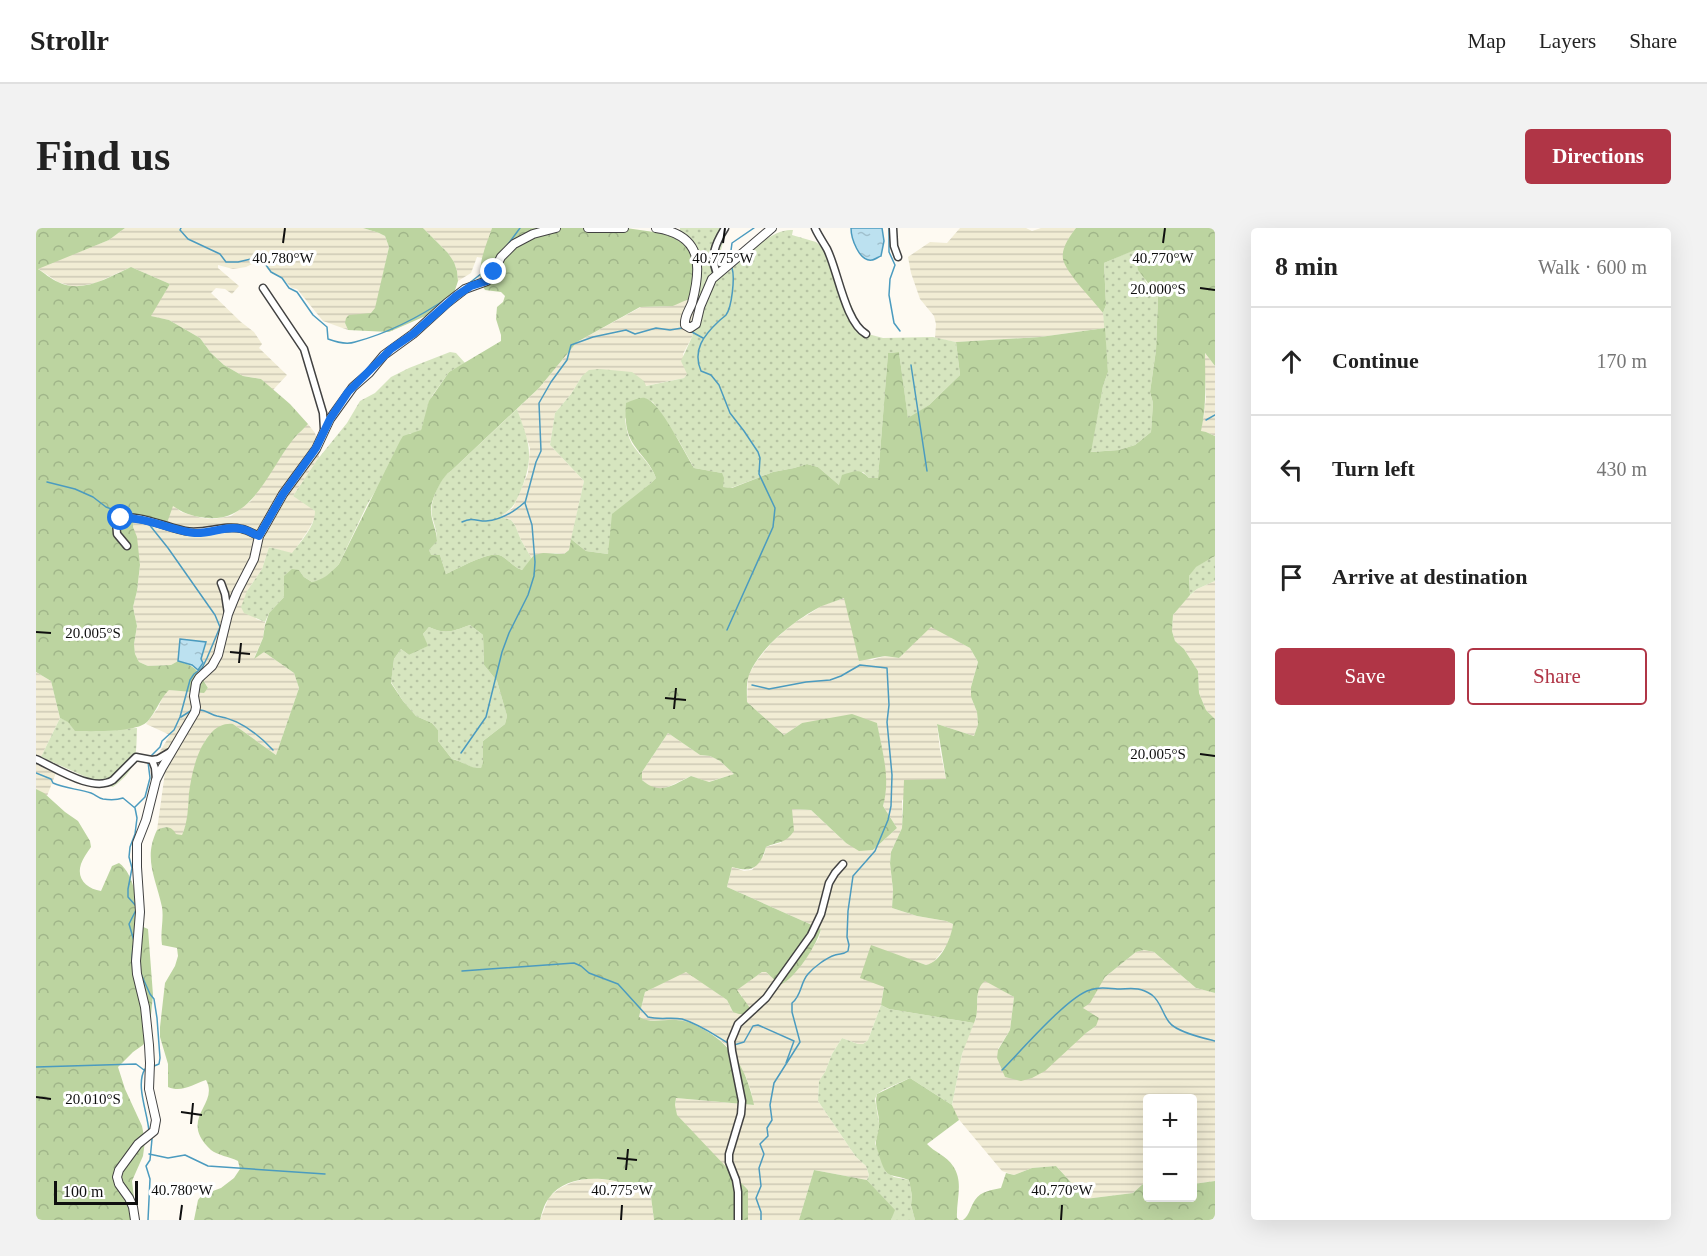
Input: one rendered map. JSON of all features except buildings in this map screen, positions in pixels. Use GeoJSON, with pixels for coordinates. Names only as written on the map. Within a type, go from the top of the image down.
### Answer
{"type":"FeatureCollection","features":[{"type":"Feature","properties":{"kind":"street"},"geometry":{"type":"LineString","coordinates":[[135,1220],[133,1207],[117,1177],[119,1170],[138,1144],[154,1131],[156,1120],[149,1089],[150,1063],[145,1006],[136,961],[140,912],[137,843],[149,812],[156,780],[195,712],[196,683],[212,666],[218,655],[228,614],[254,559],[259,536],[283,494],[316,448],[324,429],[348,392],[391,349],[413,334],[447,303],[465,289],[487,281],[501,257],[521,238],[556,228]]}},
{"type":"Feature","properties":{"kind":"street"},"geometry":{"type":"LineString","coordinates":[[588,228],[624,228]]}},
{"type":"Feature","properties":{"kind":"street"},"geometry":{"type":"LineString","coordinates":[[656,228],[678,234],[690,243],[698,260],[692,301],[685,318],[687,328],[696,324],[708,286],[717,274],[772,228]]}},
{"type":"Feature","properties":{"kind":"street"},"geometry":{"type":"LineString","coordinates":[[717,274],[713,261],[718,240],[725,228]]}},
{"type":"Feature","properties":{"kind":"street"},"geometry":{"type":"LineString","coordinates":[[815,228],[827,249],[849,313],[857,328],[866,334]]}},
{"type":"Feature","properties":{"kind":"street"},"geometry":{"type":"LineString","coordinates":[[893,228],[894,246],[898,256]]}},
{"type":"Feature","properties":{"kind":"street"},"geometry":{"type":"LineString","coordinates":[[262,288],[304,349],[323,413],[324,429]]}},
{"type":"Feature","properties":{"kind":"street"},"geometry":{"type":"LineString","coordinates":[[127,546],[117,534],[117,521],[121,518],[146,520],[198,533],[240,528],[259,536]]}},
{"type":"Feature","properties":{"kind":"street"},"geometry":{"type":"LineString","coordinates":[[221,583],[228,614]]}},
{"type":"Feature","properties":{"kind":"street"},"geometry":{"type":"LineString","coordinates":[[36,759],[81,780],[98,785],[113,780],[136,757],[152,760],[170,752]]}},
{"type":"Feature","properties":{"kind":"street"},"geometry":{"type":"LineString","coordinates":[[152,760],[156,780]]}},
{"type":"Feature","properties":{"kind":"street"},"geometry":{"type":"LineString","coordinates":[[738,1220],[738,1192],[729,1162],[729,1154],[741,1114],[742,1101],[731,1041],[738,1024],[766,998],[811,935],[821,914],[829,883],[843,864]]}},
{"type":"Feature","properties":{"kind":"shaded area"},"geometry":{"type":"Polygon","coordinates":[[[125,228],[363,228],[385,236],[389,247],[376,308],[372,313],[345,323],[348,330],[323,321],[297,289],[271,273],[260,260],[246,267],[233,269],[218,265],[218,268],[239,286],[232,294],[225,289],[216,288],[211,293],[254,332],[262,344],[259,348],[287,375],[273,390],[261,379],[243,376],[224,365],[200,338],[169,320],[150,316],[170,284],[131,267],[96,283],[74,287],[58,282],[37,268],[109,240],[125,228]]]}},
{"type":"Feature","properties":{"kind":"shaded area"},"geometry":{"type":"Polygon","coordinates":[[[423,228],[492,228],[483,258],[477,257],[471,273],[458,281],[454,262],[423,228]]]}},
{"type":"Feature","properties":{"kind":"shaded area"},"geometry":{"type":"Polygon","coordinates":[[[960,228],[1026,228],[1032,231],[1041,228],[1076,228],[1064,249],[1103,313],[1105,328],[1040,337],[956,342],[935,338],[934,316],[920,299],[908,257],[930,242],[947,243],[960,228]]]}},
{"type":"Feature","properties":{"kind":"shaded area"},"geometry":{"type":"Polygon","coordinates":[[[698,291],[692,337],[683,354],[687,374],[684,378],[645,386],[582,376],[555,413],[550,445],[584,481],[569,550],[564,554],[535,555],[532,559],[515,525],[502,515],[513,508],[528,473],[530,448],[517,409],[539,388],[577,342],[641,307],[673,306],[698,291]]]}},
{"type":"Feature","properties":{"kind":"shaded area"},"geometry":{"type":"Polygon","coordinates":[[[1204,352],[1215,366],[1215,436],[1200,432],[1206,397],[1204,352]]]}},
{"type":"Feature","properties":{"kind":"shaded area"},"geometry":{"type":"Polygon","coordinates":[[[308,424],[318,442],[319,457],[293,496],[311,507],[315,511],[315,517],[292,554],[269,547],[262,569],[247,591],[256,619],[265,622],[263,638],[254,658],[264,652],[294,673],[299,688],[276,755],[233,724],[206,739],[197,759],[190,790],[187,822],[182,835],[165,827],[157,830],[166,765],[154,761],[170,735],[146,724],[158,708],[164,694],[169,690],[204,692],[208,688],[198,670],[203,663],[181,639],[178,661],[171,665],[148,666],[139,662],[135,654],[137,626],[133,607],[140,565],[133,527],[134,521],[173,505],[181,512],[202,518],[231,516],[251,501],[292,440],[308,424]]]}},
{"type":"Feature","properties":{"kind":"shaded area"},"geometry":{"type":"Polygon","coordinates":[[[1215,581],[1215,719],[1206,710],[1199,693],[1198,671],[1184,649],[1175,641],[1172,631],[1173,615],[1186,599],[1197,589],[1215,581]]]}},
{"type":"Feature","properties":{"kind":"shaded area"},"geometry":{"type":"Polygon","coordinates":[[[845,598],[863,659],[872,660],[885,656],[899,658],[931,626],[970,648],[978,662],[971,687],[971,697],[977,712],[978,724],[974,736],[937,724],[946,779],[902,800],[902,828],[891,852],[890,862],[892,908],[917,916],[946,921],[953,924],[952,931],[947,945],[932,964],[926,965],[871,946],[884,987],[881,1005],[868,1040],[863,1044],[858,1044],[842,1038],[819,1081],[818,1101],[856,1157],[866,1166],[869,1175],[867,1180],[814,1170],[799,1220],[748,1220],[748,1190],[687,1128],[676,1115],[675,1105],[676,1098],[753,1105],[746,1077],[729,1048],[713,1034],[693,1024],[678,1020],[644,1021],[639,1018],[645,992],[686,971],[727,1000],[733,1012],[742,996],[736,990],[762,972],[766,972],[778,983],[791,976],[811,950],[819,938],[821,929],[727,887],[732,867],[744,871],[752,870],[764,855],[766,847],[781,843],[792,809],[811,810],[846,843],[873,850],[897,828],[883,806],[886,786],[877,723],[802,723],[784,735],[747,702],[748,676],[773,641],[794,623],[823,605],[845,598]]]}},
{"type":"Feature","properties":{"kind":"shaded area"},"geometry":{"type":"Polygon","coordinates":[[[36,672],[51,681],[60,718],[41,757],[59,765],[47,796],[36,789],[36,672]]]}},
{"type":"Feature","properties":{"kind":"shaded area"},"geometry":{"type":"Polygon","coordinates":[[[668,733],[700,755],[710,756],[720,761],[734,774],[708,782],[691,776],[661,789],[649,787],[642,780],[642,772],[668,733]]]}},
{"type":"Feature","properties":{"kind":"shaded area"},"geometry":{"type":"Polygon","coordinates":[[[1144,950],[1154,952],[1196,988],[1215,993],[1215,1181],[1197,1183],[1197,1094],[1143,1094],[1143,1184],[1133,1193],[1085,1199],[1056,1166],[1032,1168],[1014,1175],[1002,1171],[956,1116],[952,1105],[962,1054],[969,1031],[976,1019],[979,985],[985,980],[1014,997],[1010,1030],[998,1049],[1086,1033],[1096,1026],[1083,1008],[1105,977],[1136,952],[1144,950]]]}},
{"type":"Feature","properties":{"kind":"shaded area"},"geometry":{"type":"Polygon","coordinates":[[[590,1178],[609,1180],[642,1189],[651,1197],[654,1220],[540,1220],[549,1197],[560,1188],[590,1178]]]}},
{"type":"Feature","properties":{"kind":"green space"},"geometry":{"type":"Polygon","coordinates":[[[36,228],[125,228],[109,240],[38,269],[55,281],[67,285],[96,283],[131,267],[170,284],[151,316],[169,320],[200,338],[224,365],[243,376],[261,379],[290,404],[308,424],[292,441],[258,492],[236,512],[223,517],[208,518],[190,515],[173,506],[167,523],[138,519],[134,521],[133,527],[137,537],[140,565],[133,607],[137,626],[135,654],[139,662],[148,666],[171,665],[178,661],[190,665],[208,688],[204,693],[169,690],[148,721],[135,728],[114,731],[75,731],[68,722],[60,718],[51,681],[36,672],[36,228]]]}},
{"type":"Feature","properties":{"kind":"green space"},"geometry":{"type":"Polygon","coordinates":[[[363,228],[423,228],[454,262],[458,281],[454,293],[437,311],[389,332],[348,330],[345,323],[349,315],[371,313],[375,308],[389,247],[385,236],[363,228]]]}},
{"type":"Feature","properties":{"kind":"green space"},"geometry":{"type":"Polygon","coordinates":[[[492,228],[626,228],[671,236],[682,243],[695,259],[693,297],[673,306],[640,307],[577,342],[539,388],[444,477],[431,508],[437,541],[429,550],[431,555],[440,555],[446,574],[494,554],[502,556],[522,570],[534,555],[564,554],[569,550],[571,539],[586,551],[608,554],[612,514],[656,478],[627,430],[626,403],[640,398],[651,401],[658,408],[694,468],[722,473],[723,487],[732,488],[773,472],[807,464],[818,467],[839,485],[842,475],[854,472],[862,473],[869,478],[878,478],[888,353],[899,352],[908,418],[929,405],[960,375],[956,342],[1040,337],[1105,328],[1108,372],[1103,386],[1091,452],[1119,450],[1135,445],[1151,432],[1153,403],[1150,392],[1156,350],[1158,296],[1138,270],[1135,250],[1104,263],[1106,305],[1103,313],[1065,265],[1063,255],[1065,246],[1076,228],[1215,228],[1215,366],[1205,353],[1205,402],[1201,431],[1215,436],[1215,556],[1196,567],[1189,576],[1190,595],[1173,615],[1172,631],[1175,641],[1184,649],[1198,671],[1199,693],[1206,710],[1215,719],[1215,993],[1196,988],[1154,952],[1144,950],[1136,952],[1105,977],[1090,1003],[1083,1008],[1099,1018],[1096,1026],[1045,1071],[1021,1081],[1005,1077],[997,1058],[998,1050],[1010,1030],[1014,997],[985,981],[979,990],[974,1023],[889,1009],[881,1005],[884,987],[860,978],[871,945],[926,965],[941,955],[952,930],[953,924],[946,921],[917,916],[892,908],[891,852],[902,828],[904,780],[946,779],[937,724],[974,736],[978,724],[977,712],[971,697],[971,687],[978,662],[970,648],[931,627],[899,658],[885,656],[859,661],[844,598],[812,611],[770,644],[749,675],[747,702],[784,735],[802,723],[852,714],[877,723],[886,775],[883,806],[897,828],[873,850],[859,851],[846,843],[811,810],[792,809],[794,831],[791,835],[785,840],[766,847],[761,860],[754,867],[745,869],[732,867],[727,887],[821,929],[805,961],[786,982],[780,985],[766,972],[762,972],[737,990],[750,1008],[745,1014],[733,1012],[727,1000],[686,972],[645,992],[639,1017],[653,1021],[682,1021],[696,1026],[721,1041],[742,1069],[754,1105],[676,1098],[675,1105],[677,1115],[748,1190],[748,1220],[654,1220],[651,1197],[641,1190],[613,1181],[584,1179],[570,1182],[558,1189],[547,1200],[540,1220],[194,1220],[198,1200],[202,1195],[221,1188],[234,1178],[240,1169],[238,1161],[211,1150],[202,1139],[198,1129],[198,1120],[208,1097],[209,1089],[206,1080],[178,1089],[168,1087],[168,1064],[160,1037],[160,1027],[165,983],[178,956],[177,948],[162,945],[162,907],[151,859],[153,840],[157,830],[163,828],[170,828],[176,834],[182,835],[187,820],[190,785],[196,761],[202,745],[217,728],[233,724],[276,755],[299,688],[294,673],[264,652],[254,659],[263,638],[269,613],[284,597],[284,576],[292,569],[299,570],[312,582],[323,578],[339,564],[400,441],[403,436],[421,430],[429,401],[449,372],[501,341],[496,319],[497,307],[503,302],[505,296],[501,292],[485,290],[480,276],[482,259],[492,228]],[[470,625],[450,631],[440,631],[429,627],[423,634],[428,646],[409,655],[401,649],[394,659],[391,683],[416,716],[432,723],[438,730],[438,741],[452,759],[481,768],[483,741],[505,724],[507,716],[497,681],[484,665],[483,635],[470,625]],[[668,733],[642,772],[642,780],[649,785],[666,787],[691,776],[709,782],[734,774],[720,761],[710,756],[700,755],[668,733]]]}},
{"type":"Feature","properties":{"kind":"green space"},"geometry":{"type":"Polygon","coordinates":[[[680,228],[728,228],[720,258],[724,275],[774,234],[793,230],[792,235],[816,242],[829,254],[858,321],[868,334],[883,338],[933,337],[956,342],[960,375],[929,405],[908,419],[899,352],[888,353],[878,479],[869,478],[863,472],[840,486],[818,467],[807,464],[773,472],[731,488],[722,487],[722,473],[694,468],[653,402],[644,398],[637,399],[625,419],[627,432],[632,444],[656,478],[650,484],[608,554],[586,551],[571,539],[584,481],[550,445],[555,413],[589,370],[632,372],[644,381],[646,386],[684,378],[687,374],[681,361],[692,337],[699,284],[682,243],[679,241],[680,228]]]}},
{"type":"Feature","properties":{"kind":"green space"},"geometry":{"type":"Polygon","coordinates":[[[1136,249],[1146,282],[1158,296],[1156,350],[1150,392],[1153,403],[1151,432],[1135,445],[1119,450],[1090,452],[1103,386],[1108,372],[1103,313],[1106,305],[1104,263],[1136,249]]]}},
{"type":"Feature","properties":{"kind":"green space"},"geometry":{"type":"Polygon","coordinates":[[[450,352],[456,353],[465,363],[449,372],[432,396],[421,430],[417,433],[410,433],[367,505],[339,564],[319,581],[312,582],[299,570],[284,583],[284,597],[269,613],[265,622],[244,613],[241,607],[247,591],[262,569],[269,547],[292,553],[310,528],[315,511],[293,496],[317,460],[347,423],[360,401],[375,393],[391,377],[450,352]]]}},
{"type":"Feature","properties":{"kind":"green space"},"geometry":{"type":"Polygon","coordinates":[[[517,409],[529,449],[528,467],[516,502],[502,515],[515,525],[532,559],[522,570],[502,556],[494,554],[446,574],[440,555],[430,555],[429,550],[437,540],[432,516],[432,504],[436,491],[447,474],[517,409]]]}},
{"type":"Feature","properties":{"kind":"green space"},"geometry":{"type":"Polygon","coordinates":[[[1215,556],[1215,581],[1197,589],[1190,595],[1189,576],[1195,567],[1215,556]]]}},
{"type":"Feature","properties":{"kind":"green space"},"geometry":{"type":"Polygon","coordinates":[[[470,625],[483,635],[484,665],[497,681],[507,716],[505,724],[483,741],[481,769],[452,759],[438,741],[438,730],[432,723],[416,716],[391,682],[394,659],[401,649],[409,655],[427,646],[423,634],[429,627],[440,631],[450,631],[470,625]]]}},
{"type":"Feature","properties":{"kind":"green space"},"geometry":{"type":"Polygon","coordinates":[[[60,718],[98,728],[137,728],[136,754],[127,774],[113,787],[41,757],[60,718]]]}},
{"type":"Feature","properties":{"kind":"green space"},"geometry":{"type":"Polygon","coordinates":[[[36,789],[78,821],[90,841],[91,847],[81,864],[81,879],[87,886],[101,891],[112,866],[119,863],[129,875],[132,883],[141,926],[148,929],[153,995],[149,1035],[143,1045],[118,1067],[125,1089],[142,1126],[145,1141],[143,1156],[132,1181],[135,1206],[131,1220],[36,1220],[36,789]]]}},
{"type":"Feature","properties":{"kind":"green space"},"geometry":{"type":"Polygon","coordinates":[[[881,1005],[889,1009],[974,1023],[962,1054],[952,1105],[910,1078],[883,1090],[877,1094],[875,1099],[880,1129],[875,1143],[886,1172],[894,1177],[909,1180],[915,1220],[891,1220],[894,1210],[867,1180],[869,1175],[866,1166],[856,1157],[818,1101],[819,1081],[842,1038],[858,1044],[863,1044],[868,1040],[881,1005]]]}},
{"type":"Feature","properties":{"kind":"green space"},"geometry":{"type":"Polygon","coordinates":[[[910,1078],[952,1105],[959,1120],[927,1144],[947,1159],[956,1172],[959,1185],[957,1218],[959,1220],[915,1220],[909,1180],[889,1174],[884,1169],[876,1145],[879,1130],[877,1094],[910,1078]]]}},
{"type":"Feature","properties":{"kind":"green space"},"geometry":{"type":"Polygon","coordinates":[[[1056,1166],[1085,1199],[1133,1193],[1143,1184],[1143,1202],[1197,1202],[1197,1183],[1215,1181],[1215,1220],[963,1220],[977,1197],[987,1191],[1001,1188],[1006,1173],[1014,1175],[1032,1168],[1056,1166]]]}},
{"type":"Feature","properties":{"kind":"green space"},"geometry":{"type":"Polygon","coordinates":[[[814,1170],[867,1180],[895,1210],[891,1220],[799,1220],[814,1170]]]}},
{"type":"Feature","properties":{"kind":"water"},"geometry":{"type":"Polygon","coordinates":[[[851,228],[882,228],[884,241],[881,256],[872,260],[863,257],[854,243],[851,228]]]}},
{"type":"Feature","properties":{"kind":"water"},"geometry":{"type":"Polygon","coordinates":[[[180,639],[206,642],[201,659],[203,663],[198,670],[192,665],[178,661],[180,639]]]}},
{"type":"Feature","properties":{"kind":"waterway"},"geometry":{"type":"LineString","coordinates":[[181,228],[180,230],[188,239],[220,254],[226,262],[251,259],[266,265],[271,272],[282,278],[289,288],[297,292],[313,315],[327,327],[328,339],[338,342],[352,343],[380,334],[416,317],[449,297]]}},
{"type":"Feature","properties":{"kind":"waterway"},"geometry":{"type":"LineString","coordinates":[[506,247],[520,228]]}},
{"type":"Feature","properties":{"kind":"waterway"},"geometry":{"type":"LineString","coordinates":[[730,258],[732,243],[754,228]]}},
{"type":"Feature","properties":{"kind":"waterway"},"geometry":{"type":"LineString","coordinates":[[889,228],[889,252],[895,265],[890,279],[889,295],[894,323],[900,331]]}},
{"type":"Feature","properties":{"kind":"waterway"},"geometry":{"type":"LineString","coordinates":[[468,284],[495,263]]}},
{"type":"Feature","properties":{"kind":"waterway"},"geometry":{"type":"LineString","coordinates":[[727,630],[773,527],[775,508],[759,474],[758,452],[730,413],[719,385],[711,375],[701,371],[699,363],[699,350],[704,337],[726,315],[730,306],[732,268]]}},
{"type":"Feature","properties":{"kind":"waterway"},"geometry":{"type":"LineString","coordinates":[[461,753],[486,717],[502,652],[528,595],[534,576],[532,525],[525,503],[541,451],[539,403],[567,360],[571,345],[593,337],[626,330],[635,334],[656,328],[670,330],[682,328]]}},
{"type":"Feature","properties":{"kind":"waterway"},"geometry":{"type":"LineString","coordinates":[[692,332],[703,338]]}},
{"type":"Feature","properties":{"kind":"waterway"},"geometry":{"type":"LineString","coordinates":[[911,365],[927,471]]}},
{"type":"Feature","properties":{"kind":"waterway"},"geometry":{"type":"LineString","coordinates":[[1206,420],[1215,415]]}},
{"type":"Feature","properties":{"kind":"waterway"},"geometry":{"type":"LineString","coordinates":[[47,482],[75,489],[93,497],[106,507],[122,513],[139,515]]}},
{"type":"Feature","properties":{"kind":"waterway"},"geometry":{"type":"LineString","coordinates":[[462,522],[472,519],[486,521],[497,519],[512,512],[525,502]]}},
{"type":"Feature","properties":{"kind":"waterway"},"geometry":{"type":"LineString","coordinates":[[148,523],[215,615],[220,627],[202,668],[190,680],[174,730],[151,756]]}},
{"type":"Feature","properties":{"kind":"waterway"},"geometry":{"type":"LineString","coordinates":[[752,685],[769,689],[830,680],[860,665],[887,668],[889,705],[887,722],[892,775],[888,820],[875,851],[853,876],[848,911],[848,951],[828,958],[813,968],[792,1003],[792,1012],[800,1042],[774,1083],[770,1105],[772,1120],[767,1128],[768,1136],[760,1144],[764,1154],[759,1168],[761,1186],[756,1198],[761,1220]]}},
{"type":"Feature","properties":{"kind":"waterway"},"geometry":{"type":"LineString","coordinates":[[181,717],[192,710]]}},
{"type":"Feature","properties":{"kind":"waterway"},"geometry":{"type":"LineString","coordinates":[[200,710],[233,720],[261,738],[273,750]]}},
{"type":"Feature","properties":{"kind":"waterway"},"geometry":{"type":"LineString","coordinates":[[135,807],[145,797],[150,778],[148,762]]}},
{"type":"Feature","properties":{"kind":"waterway"},"geometry":{"type":"LineString","coordinates":[[36,773],[51,779],[57,785],[91,793],[101,799],[123,798],[135,808],[137,818],[135,834],[130,847],[129,857],[132,868],[128,889],[128,897],[136,906],[129,924],[134,941]]}},
{"type":"Feature","properties":{"kind":"waterway"},"geometry":{"type":"LineString","coordinates":[[133,946],[133,968]]}},
{"type":"Feature","properties":{"kind":"waterway"},"geometry":{"type":"LineString","coordinates":[[462,971],[574,963],[589,973],[618,984],[648,1017],[682,1019],[700,1026],[728,1043]]}},
{"type":"Feature","properties":{"kind":"waterway"},"geometry":{"type":"LineString","coordinates":[[141,974],[154,999],[157,1018],[160,1058],[159,1064],[154,1066]]}},
{"type":"Feature","properties":{"kind":"waterway"},"geometry":{"type":"LineString","coordinates":[[1002,1070],[1070,1002],[1081,994],[1097,988],[1143,990],[1157,1001],[1172,1026],[1215,1041]]}},
{"type":"Feature","properties":{"kind":"waterway"},"geometry":{"type":"LineString","coordinates":[[734,1045],[744,1042],[753,1026],[758,1025],[794,1041],[786,1063]]}},
{"type":"Feature","properties":{"kind":"waterway"},"geometry":{"type":"LineString","coordinates":[[36,1067],[136,1064],[144,1070]]}},
{"type":"Feature","properties":{"kind":"waterway"},"geometry":{"type":"LineString","coordinates":[[145,1069],[141,1083],[149,1132]]}},
{"type":"Feature","properties":{"kind":"waterway"},"geometry":{"type":"LineString","coordinates":[[148,1220],[150,1179],[146,1166],[150,1160],[152,1139]]}},
{"type":"Feature","properties":{"kind":"waterway"},"geometry":{"type":"LineString","coordinates":[[149,1154],[168,1158],[185,1155],[208,1166],[325,1174]]}},
{"type":"Feature","properties":{"kind":"route"},"geometry":{"type":"LineString","coordinates":[[121,518],[146,520],[198,533],[240,528],[259,536],[283,494],[321,440],[324,429],[348,392],[391,349],[413,334],[456,296],[471,286],[487,281],[494,272]]}}]}
